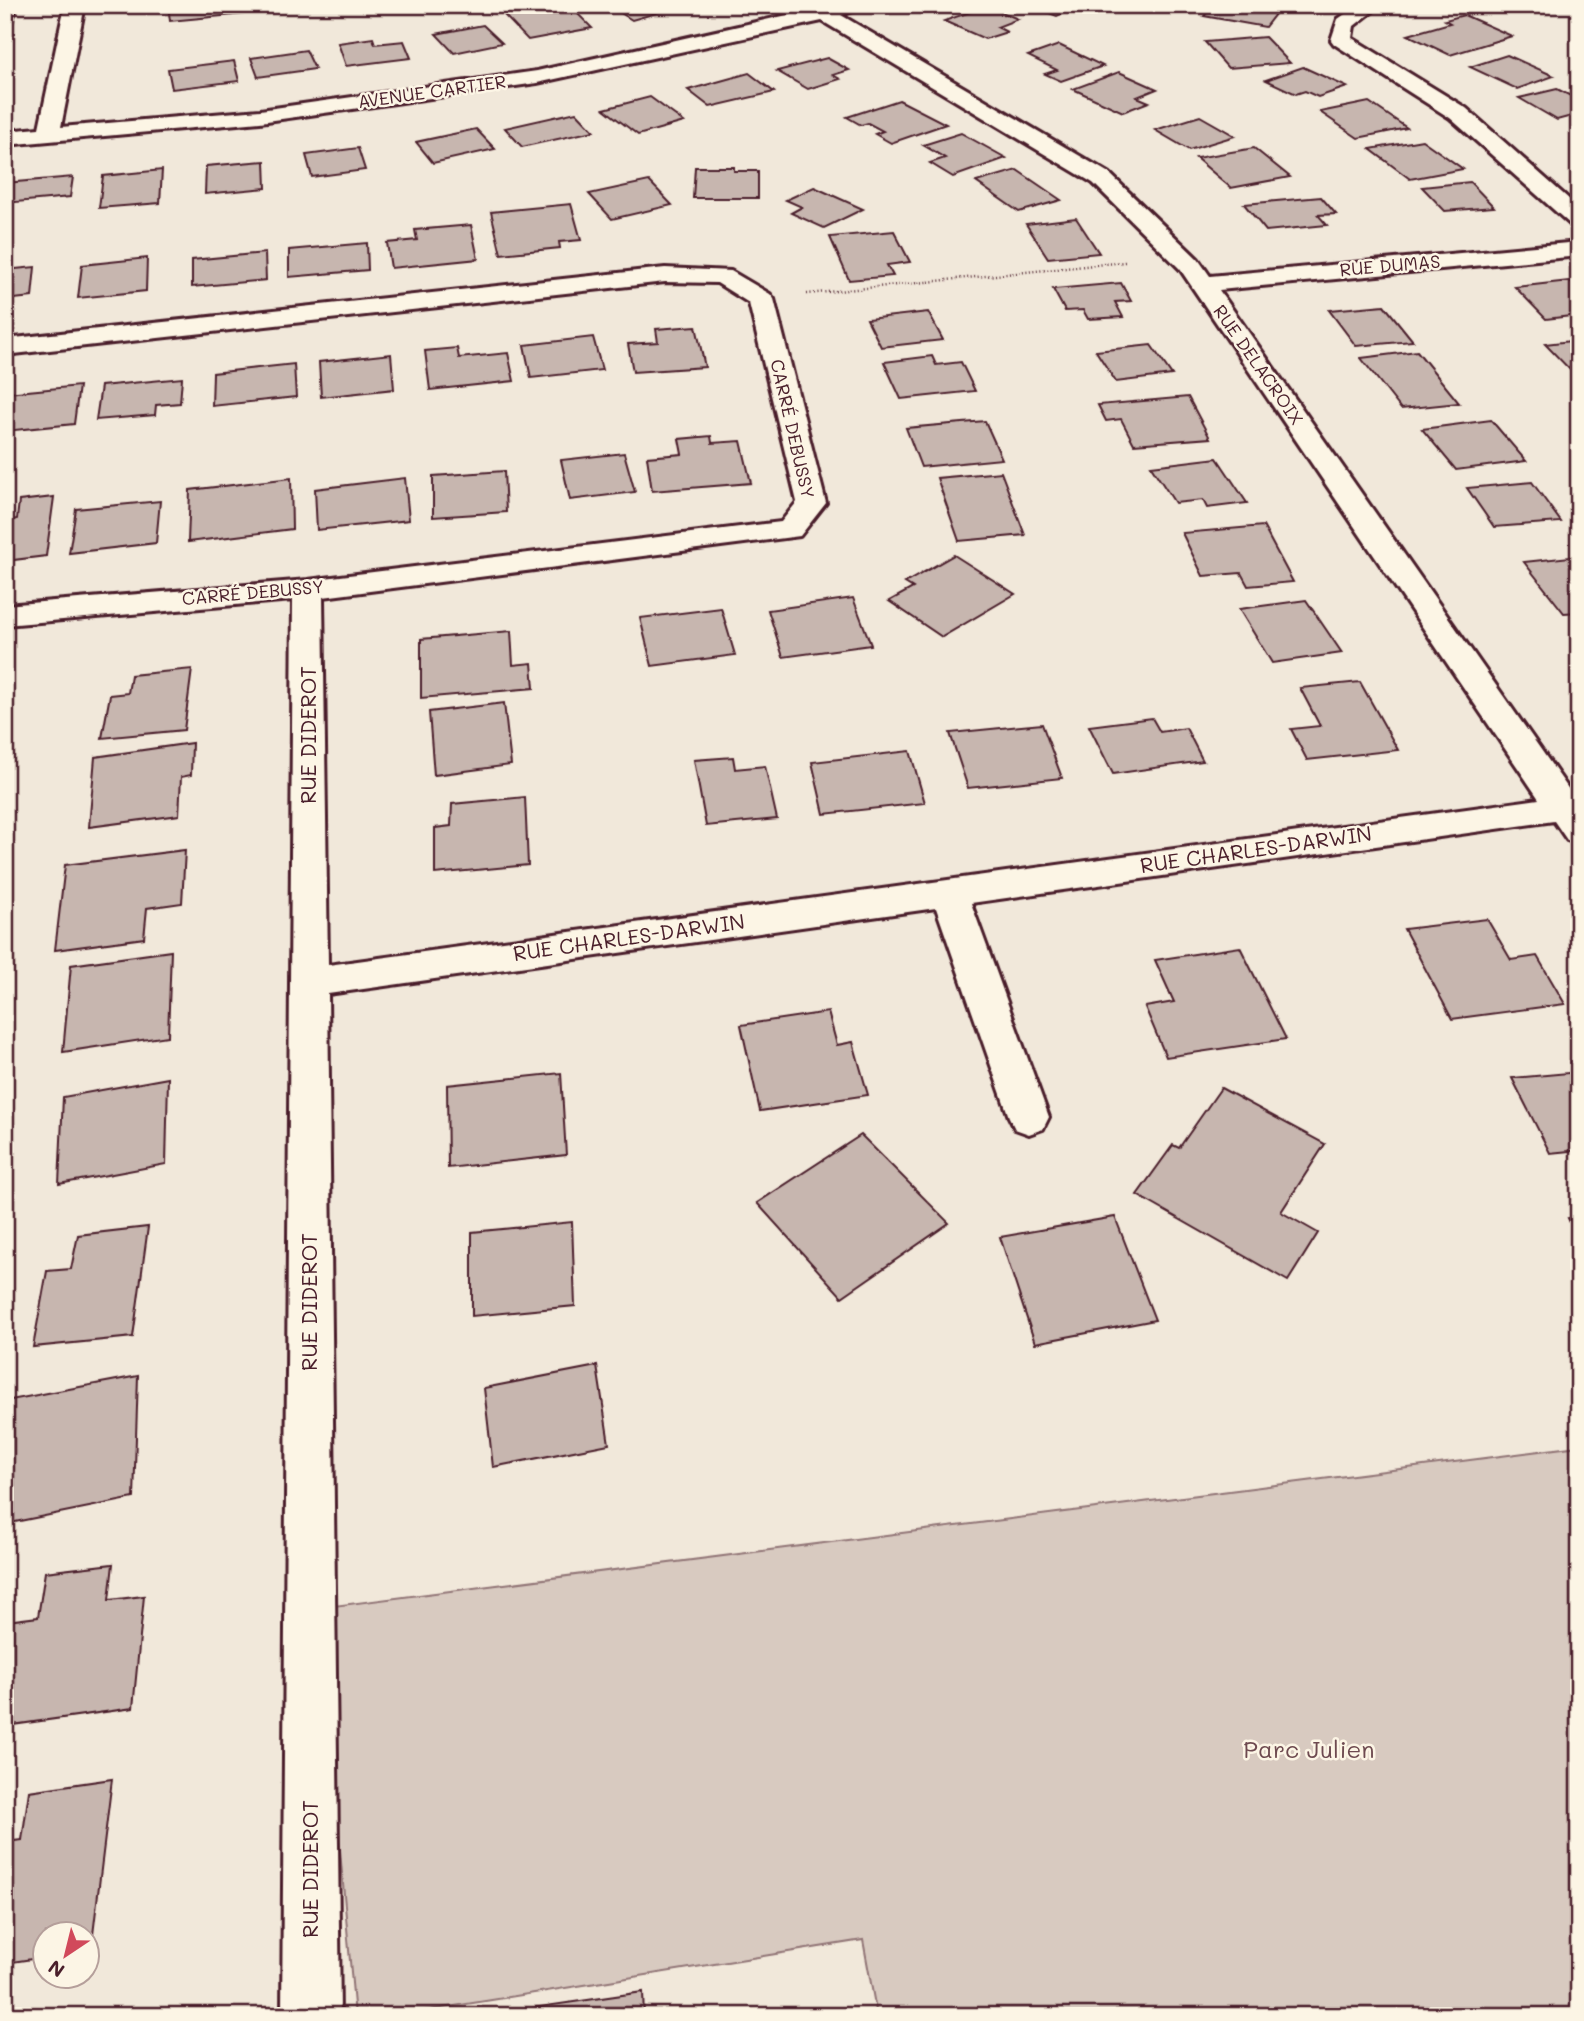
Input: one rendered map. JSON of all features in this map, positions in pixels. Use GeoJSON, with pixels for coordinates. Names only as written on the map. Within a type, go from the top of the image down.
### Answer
{"type":"FeatureCollection","features":[{"type":"Feature","properties":{"kind":"street"},"geometry":{"type":"LineString","coordinates":[[49,134],[75,5]]}},
{"type":"Feature","properties":{"kind":"street","name":"AVENUE CARTIER"},"geometry":{"type":"LineString","coordinates":[[5,138],[260,116],[537,77],[825,14],[851,5]]}},
{"type":"Feature","properties":{"kind":"street"},"geometry":{"type":"LineString","coordinates":[[1371,5],[1345,23],[1341,40],[1458,113],[1579,219]]}},
{"type":"Feature","properties":{"kind":"street","name":"RUE DELACROIX"},"geometry":{"type":"LineString","coordinates":[[825,14],[1101,178],[1181,257],[1571,819]]}},
{"type":"Feature","properties":{"kind":"street","name":"RUE DUMAS"},"geometry":{"type":"LineString","coordinates":[[1202,284],[1579,249]]}},
{"type":"Feature","properties":{"kind":"street"},"geometry":{"type":"LineString","coordinates":[[5,346],[597,285],[665,275],[722,276],[761,299]]}},
{"type":"Feature","properties":{"kind":"street","name":"CARRÉ DEBUSSY"},"geometry":{"type":"LineString","coordinates":[[5,615],[308,589],[790,530],[812,503],[761,299]]}},
{"type":"Feature","properties":{"kind":"street","name":"RUE DIDEROT"},"geometry":{"type":"LineString","coordinates":[[308,589],[311,2016]]}},
{"type":"Feature","properties":{"kind":"street","name":"RUE CHARLES-DARWIN"},"geometry":{"type":"LineString","coordinates":[[309,982],[949,893],[1571,819]]}},
{"type":"Feature","properties":{"kind":"street"},"geometry":{"type":"LineString","coordinates":[[949,893],[1029,1117]]}},
{"type":"Feature","properties":{"kind":"path"},"geometry":{"type":"LineString","coordinates":[[761,299],[1181,257]]}},
{"type":"Feature","properties":{"kind":"green space","name":"Parc Julien"},"geometry":{"type":"Polygon","coordinates":[[[1579,1446],[1579,2016],[877,2016],[863,1940],[392,2016],[355,2016],[318,1608],[1579,1446]]]}},
{"type":"Feature","properties":{"kind":"building"},"geometry":{"type":"Polygon","coordinates":[[[168,5],[241,5],[243,14],[170,21],[168,5]]]}},
{"type":"Feature","properties":{"kind":"building"},"geometry":{"type":"Polygon","coordinates":[[[550,5],[569,5],[592,28],[528,40],[503,14],[550,5]]]}},
{"type":"Feature","properties":{"kind":"building"},"geometry":{"type":"Polygon","coordinates":[[[608,5],[668,5],[674,8],[632,20],[608,5]]]}},
{"type":"Feature","properties":{"kind":"building"},"geometry":{"type":"Polygon","coordinates":[[[1027,5],[1080,5],[1057,16],[1027,5]]]}},
{"type":"Feature","properties":{"kind":"building"},"geometry":{"type":"Polygon","coordinates":[[[1213,5],[1267,5],[1262,11],[1275,14],[1265,27],[1204,16],[1213,5]]]}},
{"type":"Feature","properties":{"kind":"building"},"geometry":{"type":"Polygon","coordinates":[[[987,6],[1018,19],[997,27],[1007,32],[985,39],[944,21],[987,6]]]}},
{"type":"Feature","properties":{"kind":"building"},"geometry":{"type":"Polygon","coordinates":[[[17,11],[9,35],[5,35],[5,12],[17,11]]]}},
{"type":"Feature","properties":{"kind":"building"},"geometry":{"type":"Polygon","coordinates":[[[1464,15],[1512,36],[1450,55],[1408,35],[1450,23],[1445,20],[1464,15]]]}},
{"type":"Feature","properties":{"kind":"building"},"geometry":{"type":"Polygon","coordinates":[[[483,25],[502,43],[454,53],[436,34],[483,25]]]}},
{"type":"Feature","properties":{"kind":"building"},"geometry":{"type":"Polygon","coordinates":[[[1265,37],[1290,63],[1228,68],[1205,42],[1265,37]]]}},
{"type":"Feature","properties":{"kind":"building"},"geometry":{"type":"Polygon","coordinates":[[[373,38],[375,44],[404,41],[411,58],[346,66],[338,43],[373,38]]]}},
{"type":"Feature","properties":{"kind":"building"},"geometry":{"type":"Polygon","coordinates":[[[1059,45],[1103,66],[1061,81],[1045,74],[1057,70],[1028,56],[1059,45]]]}},
{"type":"Feature","properties":{"kind":"building"},"geometry":{"type":"Polygon","coordinates":[[[306,50],[315,69],[258,77],[251,58],[306,50]]]}},
{"type":"Feature","properties":{"kind":"building"},"geometry":{"type":"Polygon","coordinates":[[[1507,55],[1554,76],[1517,89],[1470,67],[1507,55]]]}},
{"type":"Feature","properties":{"kind":"building"},"geometry":{"type":"Polygon","coordinates":[[[827,58],[849,70],[833,75],[840,79],[808,89],[777,71],[827,58]]]}},
{"type":"Feature","properties":{"kind":"building"},"geometry":{"type":"Polygon","coordinates":[[[234,61],[239,81],[172,89],[168,69],[234,61]]]}},
{"type":"Feature","properties":{"kind":"building"},"geometry":{"type":"Polygon","coordinates":[[[1303,67],[1347,87],[1318,97],[1305,91],[1296,94],[1266,80],[1303,67]]]}},
{"type":"Feature","properties":{"kind":"building"},"geometry":{"type":"Polygon","coordinates":[[[1119,72],[1157,89],[1137,97],[1149,102],[1123,112],[1073,89],[1119,72]]]}},
{"type":"Feature","properties":{"kind":"building"},"geometry":{"type":"Polygon","coordinates":[[[749,73],[774,92],[710,107],[688,90],[749,73]]]}},
{"type":"Feature","properties":{"kind":"building"},"geometry":{"type":"Polygon","coordinates":[[[1557,89],[1579,100],[1579,114],[1557,120],[1519,98],[1557,89]]]}},
{"type":"Feature","properties":{"kind":"building"},"geometry":{"type":"Polygon","coordinates":[[[650,97],[684,122],[638,135],[604,109],[650,97]]]}},
{"type":"Feature","properties":{"kind":"building"},"geometry":{"type":"Polygon","coordinates":[[[899,100],[946,124],[891,143],[875,134],[883,131],[868,123],[861,125],[847,117],[899,100]]]}},
{"type":"Feature","properties":{"kind":"building"},"geometry":{"type":"Polygon","coordinates":[[[1369,102],[1407,128],[1358,138],[1320,112],[1369,102]]]}},
{"type":"Feature","properties":{"kind":"building"},"geometry":{"type":"Polygon","coordinates":[[[576,112],[594,131],[522,147],[505,128],[576,112]]]}},
{"type":"Feature","properties":{"kind":"building"},"geometry":{"type":"Polygon","coordinates":[[[1200,116],[1235,136],[1189,150],[1155,130],[1200,116]]]}},
{"type":"Feature","properties":{"kind":"building"},"geometry":{"type":"Polygon","coordinates":[[[476,129],[495,149],[433,163],[416,142],[476,129]]]}},
{"type":"Feature","properties":{"kind":"building"},"geometry":{"type":"Polygon","coordinates":[[[961,133],[1006,158],[953,177],[930,163],[945,158],[923,145],[961,133]]]}},
{"type":"Feature","properties":{"kind":"building"},"geometry":{"type":"Polygon","coordinates":[[[1422,140],[1463,169],[1410,179],[1370,149],[1422,140]]]}},
{"type":"Feature","properties":{"kind":"building"},"geometry":{"type":"Polygon","coordinates":[[[358,148],[365,170],[312,177],[306,155],[358,148]]]}},
{"type":"Feature","properties":{"kind":"building"},"geometry":{"type":"Polygon","coordinates":[[[1254,148],[1290,177],[1231,188],[1196,158],[1254,148]]]}},
{"type":"Feature","properties":{"kind":"building"},"geometry":{"type":"Polygon","coordinates":[[[265,161],[266,188],[205,194],[206,166],[265,161]]]}},
{"type":"Feature","properties":{"kind":"building"},"geometry":{"type":"Polygon","coordinates":[[[695,167],[734,167],[734,171],[758,171],[758,198],[693,198],[695,167]]]}},
{"type":"Feature","properties":{"kind":"building"},"geometry":{"type":"Polygon","coordinates":[[[162,170],[160,203],[99,208],[103,176],[162,170]]]}},
{"type":"Feature","properties":{"kind":"building"},"geometry":{"type":"Polygon","coordinates":[[[1017,170],[1061,200],[1019,212],[976,182],[1017,170]]]}},
{"type":"Feature","properties":{"kind":"building"},"geometry":{"type":"Polygon","coordinates":[[[73,177],[70,197],[5,203],[5,183],[73,177]]]}},
{"type":"Feature","properties":{"kind":"building"},"geometry":{"type":"Polygon","coordinates":[[[649,181],[672,205],[612,219],[589,194],[649,181]]]}},
{"type":"Feature","properties":{"kind":"building"},"geometry":{"type":"Polygon","coordinates":[[[1470,182],[1494,207],[1445,211],[1422,187],[1470,182]]]}},
{"type":"Feature","properties":{"kind":"building"},"geometry":{"type":"Polygon","coordinates":[[[814,187],[863,209],[824,228],[791,213],[802,207],[786,200],[814,187]]]}},
{"type":"Feature","properties":{"kind":"building"},"geometry":{"type":"Polygon","coordinates":[[[1321,197],[1336,214],[1318,215],[1327,225],[1266,231],[1244,204],[1321,197]]]}},
{"type":"Feature","properties":{"kind":"building"},"geometry":{"type":"Polygon","coordinates":[[[571,204],[581,240],[559,242],[560,248],[501,254],[491,212],[571,204]]]}},
{"type":"Feature","properties":{"kind":"building"},"geometry":{"type":"Polygon","coordinates":[[[1076,218],[1099,253],[1048,258],[1026,224],[1076,218]]]}},
{"type":"Feature","properties":{"kind":"building"},"geometry":{"type":"Polygon","coordinates":[[[471,225],[478,259],[391,268],[387,243],[417,240],[415,230],[471,225]]]}},
{"type":"Feature","properties":{"kind":"building"},"geometry":{"type":"Polygon","coordinates":[[[894,231],[910,262],[887,265],[893,276],[849,280],[830,237],[894,231]]]}},
{"type":"Feature","properties":{"kind":"building"},"geometry":{"type":"Polygon","coordinates":[[[367,243],[368,270],[289,277],[289,250],[367,243]]]}},
{"type":"Feature","properties":{"kind":"building"},"geometry":{"type":"Polygon","coordinates":[[[265,253],[266,280],[192,287],[192,260],[265,253]]]}},
{"type":"Feature","properties":{"kind":"building"},"geometry":{"type":"Polygon","coordinates":[[[147,258],[146,291],[78,298],[82,265],[147,258]]]}},
{"type":"Feature","properties":{"kind":"building"},"geometry":{"type":"Polygon","coordinates":[[[35,267],[32,297],[5,300],[5,270],[35,267]]]}},
{"type":"Feature","properties":{"kind":"building"},"geometry":{"type":"Polygon","coordinates":[[[1569,281],[1579,290],[1579,315],[1546,319],[1515,287],[1569,281]]]}},
{"type":"Feature","properties":{"kind":"building"},"geometry":{"type":"Polygon","coordinates":[[[1121,283],[1131,301],[1115,302],[1123,317],[1088,319],[1083,310],[1065,311],[1053,289],[1121,283]]]}},
{"type":"Feature","properties":{"kind":"building"},"geometry":{"type":"Polygon","coordinates":[[[1384,305],[1413,341],[1356,346],[1329,310],[1384,305]]]}},
{"type":"Feature","properties":{"kind":"building"},"geometry":{"type":"Polygon","coordinates":[[[928,312],[943,340],[881,347],[867,319],[928,312]]]}},
{"type":"Feature","properties":{"kind":"building"},"geometry":{"type":"Polygon","coordinates":[[[696,326],[705,367],[633,372],[628,344],[658,342],[656,329],[696,326]]]}},
{"type":"Feature","properties":{"kind":"building"},"geometry":{"type":"Polygon","coordinates":[[[593,337],[602,370],[531,378],[524,345],[593,337]]]}},
{"type":"Feature","properties":{"kind":"building"},"geometry":{"type":"Polygon","coordinates":[[[1579,340],[1579,373],[1574,374],[1545,344],[1579,340]]]}},
{"type":"Feature","properties":{"kind":"building"},"geometry":{"type":"Polygon","coordinates":[[[1151,345],[1172,375],[1116,382],[1096,351],[1151,345]]]}},
{"type":"Feature","properties":{"kind":"building"},"geometry":{"type":"Polygon","coordinates":[[[457,348],[459,358],[508,353],[514,381],[430,390],[425,351],[457,348]]]}},
{"type":"Feature","properties":{"kind":"building"},"geometry":{"type":"Polygon","coordinates":[[[1417,351],[1459,403],[1401,409],[1361,358],[1417,351]]]}},
{"type":"Feature","properties":{"kind":"building"},"geometry":{"type":"Polygon","coordinates":[[[391,354],[394,389],[321,397],[319,362],[391,354]]]}},
{"type":"Feature","properties":{"kind":"building"},"geometry":{"type":"Polygon","coordinates":[[[932,356],[936,365],[961,362],[975,391],[901,399],[884,362],[932,356]]]}},
{"type":"Feature","properties":{"kind":"building"},"geometry":{"type":"Polygon","coordinates":[[[294,364],[296,397],[212,406],[213,373],[294,364]]]}},
{"type":"Feature","properties":{"kind":"building"},"geometry":{"type":"Polygon","coordinates":[[[182,378],[180,403],[156,405],[155,415],[96,420],[101,386],[182,378]]]}},
{"type":"Feature","properties":{"kind":"building"},"geometry":{"type":"Polygon","coordinates":[[[79,386],[74,424],[5,431],[7,393],[79,386]]]}},
{"type":"Feature","properties":{"kind":"building"},"geometry":{"type":"Polygon","coordinates":[[[1188,397],[1210,438],[1134,444],[1121,419],[1106,421],[1098,405],[1188,397]]]}},
{"type":"Feature","properties":{"kind":"building"},"geometry":{"type":"Polygon","coordinates":[[[1491,420],[1526,461],[1456,470],[1422,429],[1491,420]]]}},
{"type":"Feature","properties":{"kind":"building"},"geometry":{"type":"Polygon","coordinates":[[[985,421],[1002,459],[921,467],[906,428],[985,421]]]}},
{"type":"Feature","properties":{"kind":"building"},"geometry":{"type":"Polygon","coordinates":[[[711,436],[712,443],[741,441],[751,483],[652,491],[647,457],[682,454],[679,439],[711,436]]]}},
{"type":"Feature","properties":{"kind":"building"},"geometry":{"type":"Polygon","coordinates":[[[624,453],[635,492],[570,500],[561,460],[624,453]]]}},
{"type":"Feature","properties":{"kind":"building"},"geometry":{"type":"Polygon","coordinates":[[[1217,458],[1247,503],[1207,508],[1203,500],[1175,503],[1151,466],[1217,458]]]}},
{"type":"Feature","properties":{"kind":"building"},"geometry":{"type":"Polygon","coordinates":[[[504,471],[506,512],[433,517],[433,476],[504,471]]]}},
{"type":"Feature","properties":{"kind":"building"},"geometry":{"type":"Polygon","coordinates":[[[1001,472],[1025,535],[959,541],[937,478],[1001,472]]]}},
{"type":"Feature","properties":{"kind":"building"},"geometry":{"type":"Polygon","coordinates":[[[291,478],[292,529],[188,542],[190,490],[291,478]]]}},
{"type":"Feature","properties":{"kind":"building"},"geometry":{"type":"Polygon","coordinates":[[[405,478],[409,520],[317,530],[315,489],[405,478]]]}},
{"type":"Feature","properties":{"kind":"building"},"geometry":{"type":"Polygon","coordinates":[[[1532,482],[1561,522],[1494,527],[1467,488],[1532,482]]]}},
{"type":"Feature","properties":{"kind":"building"},"geometry":{"type":"Polygon","coordinates":[[[54,497],[46,556],[5,561],[5,521],[17,519],[19,501],[54,497]]]}},
{"type":"Feature","properties":{"kind":"building"},"geometry":{"type":"Polygon","coordinates":[[[160,501],[156,543],[69,553],[76,509],[160,501]]]}},
{"type":"Feature","properties":{"kind":"building"},"geometry":{"type":"Polygon","coordinates":[[[1263,526],[1293,582],[1248,586],[1241,573],[1203,576],[1182,533],[1263,526]]]}},
{"type":"Feature","properties":{"kind":"building"},"geometry":{"type":"Polygon","coordinates":[[[954,555],[1015,594],[942,637],[889,601],[913,588],[905,583],[954,555]]]}},
{"type":"Feature","properties":{"kind":"building"},"geometry":{"type":"Polygon","coordinates":[[[1579,556],[1579,612],[1564,613],[1524,562],[1579,556]]]}},
{"type":"Feature","properties":{"kind":"building"},"geometry":{"type":"Polygon","coordinates":[[[853,598],[871,645],[783,657],[768,610],[853,598]]]}},
{"type":"Feature","properties":{"kind":"building"},"geometry":{"type":"Polygon","coordinates":[[[1306,600],[1342,653],[1272,663],[1239,609],[1306,600]]]}},
{"type":"Feature","properties":{"kind":"building"},"geometry":{"type":"Polygon","coordinates":[[[721,608],[735,655],[652,666],[640,618],[721,608]]]}},
{"type":"Feature","properties":{"kind":"building"},"geometry":{"type":"Polygon","coordinates":[[[511,631],[513,665],[532,663],[534,688],[421,698],[421,639],[511,631]]]}},
{"type":"Feature","properties":{"kind":"building"},"geometry":{"type":"Polygon","coordinates":[[[192,669],[184,730],[102,738],[110,695],[128,693],[131,675],[192,669]]]}},
{"type":"Feature","properties":{"kind":"building"},"geometry":{"type":"Polygon","coordinates":[[[1360,682],[1398,750],[1307,760],[1291,729],[1320,726],[1300,688],[1360,682]]]}},
{"type":"Feature","properties":{"kind":"building"},"geometry":{"type":"Polygon","coordinates":[[[504,703],[511,765],[434,775],[429,712],[504,703]]]}},
{"type":"Feature","properties":{"kind":"building"},"geometry":{"type":"Polygon","coordinates":[[[1152,718],[1160,732],[1186,728],[1203,761],[1113,774],[1089,726],[1152,718]]]}},
{"type":"Feature","properties":{"kind":"building"},"geometry":{"type":"Polygon","coordinates":[[[1042,724],[1062,778],[968,788],[950,733],[1042,724]]]}},
{"type":"Feature","properties":{"kind":"building"},"geometry":{"type":"Polygon","coordinates":[[[192,743],[191,775],[181,777],[179,815],[89,827],[95,757],[192,743]]]}},
{"type":"Feature","properties":{"kind":"building"},"geometry":{"type":"Polygon","coordinates":[[[910,751],[925,803],[824,814],[812,762],[910,751]]]}},
{"type":"Feature","properties":{"kind":"building"},"geometry":{"type":"Polygon","coordinates":[[[733,757],[735,769],[765,766],[777,819],[706,826],[694,760],[733,757]]]}},
{"type":"Feature","properties":{"kind":"building"},"geometry":{"type":"Polygon","coordinates":[[[525,797],[528,865],[435,874],[435,828],[451,826],[452,804],[525,797]]]}},
{"type":"Feature","properties":{"kind":"building"},"geometry":{"type":"Polygon","coordinates":[[[185,850],[182,903],[147,908],[144,938],[55,950],[65,865],[185,850]]]}},
{"type":"Feature","properties":{"kind":"building"},"geometry":{"type":"Polygon","coordinates":[[[1487,919],[1511,960],[1537,956],[1565,1004],[1452,1019],[1404,929],[1487,919]]]}},
{"type":"Feature","properties":{"kind":"building"},"geometry":{"type":"Polygon","coordinates":[[[1240,947],[1286,1039],[1166,1057],[1145,1007],[1174,1002],[1155,960],[1240,947]]]}},
{"type":"Feature","properties":{"kind":"building"},"geometry":{"type":"Polygon","coordinates":[[[171,951],[168,1036],[63,1052],[71,965],[171,951]]]}},
{"type":"Feature","properties":{"kind":"building"},"geometry":{"type":"Polygon","coordinates":[[[828,1012],[837,1045],[853,1042],[868,1095],[760,1111],[741,1025],[828,1012]]]}},
{"type":"Feature","properties":{"kind":"building"},"geometry":{"type":"Polygon","coordinates":[[[1579,1072],[1579,1150],[1550,1153],[1512,1078],[1579,1072]]]}},
{"type":"Feature","properties":{"kind":"building"},"geometry":{"type":"Polygon","coordinates":[[[561,1073],[566,1155],[448,1168],[447,1085],[561,1073]]]}},
{"type":"Feature","properties":{"kind":"building"},"geometry":{"type":"Polygon","coordinates":[[[168,1078],[166,1164],[59,1184],[63,1097],[168,1078]]]}},
{"type":"Feature","properties":{"kind":"building"},"geometry":{"type":"Polygon","coordinates":[[[1221,1088],[1325,1144],[1281,1212],[1318,1233],[1288,1281],[1137,1195],[1173,1145],[1179,1148],[1221,1088]]]}},
{"type":"Feature","properties":{"kind":"building"},"geometry":{"type":"Polygon","coordinates":[[[861,1135],[949,1223],[842,1297],[757,1203],[861,1135]]]}},
{"type":"Feature","properties":{"kind":"building"},"geometry":{"type":"Polygon","coordinates":[[[1115,1217],[1155,1320],[1035,1343],[1000,1237],[1115,1217]]]}},
{"type":"Feature","properties":{"kind":"building"},"geometry":{"type":"Polygon","coordinates":[[[1579,1217],[1579,1240],[1568,1218],[1579,1217]]]}},
{"type":"Feature","properties":{"kind":"building"},"geometry":{"type":"Polygon","coordinates":[[[572,1222],[575,1306],[472,1316],[472,1232],[572,1222]]]}},
{"type":"Feature","properties":{"kind":"building"},"geometry":{"type":"Polygon","coordinates":[[[148,1227],[133,1337],[33,1347],[47,1271],[71,1269],[78,1235],[148,1227]]]}},
{"type":"Feature","properties":{"kind":"building"},"geometry":{"type":"Polygon","coordinates":[[[597,1366],[609,1444],[493,1467],[484,1388],[597,1366]]]}},
{"type":"Feature","properties":{"kind":"building"},"geometry":{"type":"Polygon","coordinates":[[[138,1376],[134,1498],[5,1524],[5,1401],[138,1376]]]}},
{"type":"Feature","properties":{"kind":"building"},"geometry":{"type":"Polygon","coordinates":[[[113,1564],[109,1600],[144,1596],[133,1708],[5,1726],[7,1621],[38,1617],[45,1572],[113,1564]]]}},
{"type":"Feature","properties":{"kind":"building"},"geometry":{"type":"Polygon","coordinates":[[[112,1779],[95,1920],[32,1920],[32,1959],[5,1963],[5,1842],[22,1840],[29,1791],[112,1779]]]}},
{"type":"Feature","properties":{"kind":"building"},"geometry":{"type":"Polygon","coordinates":[[[643,1992],[644,2016],[532,2016],[532,2008],[643,1992]]]}}]}
